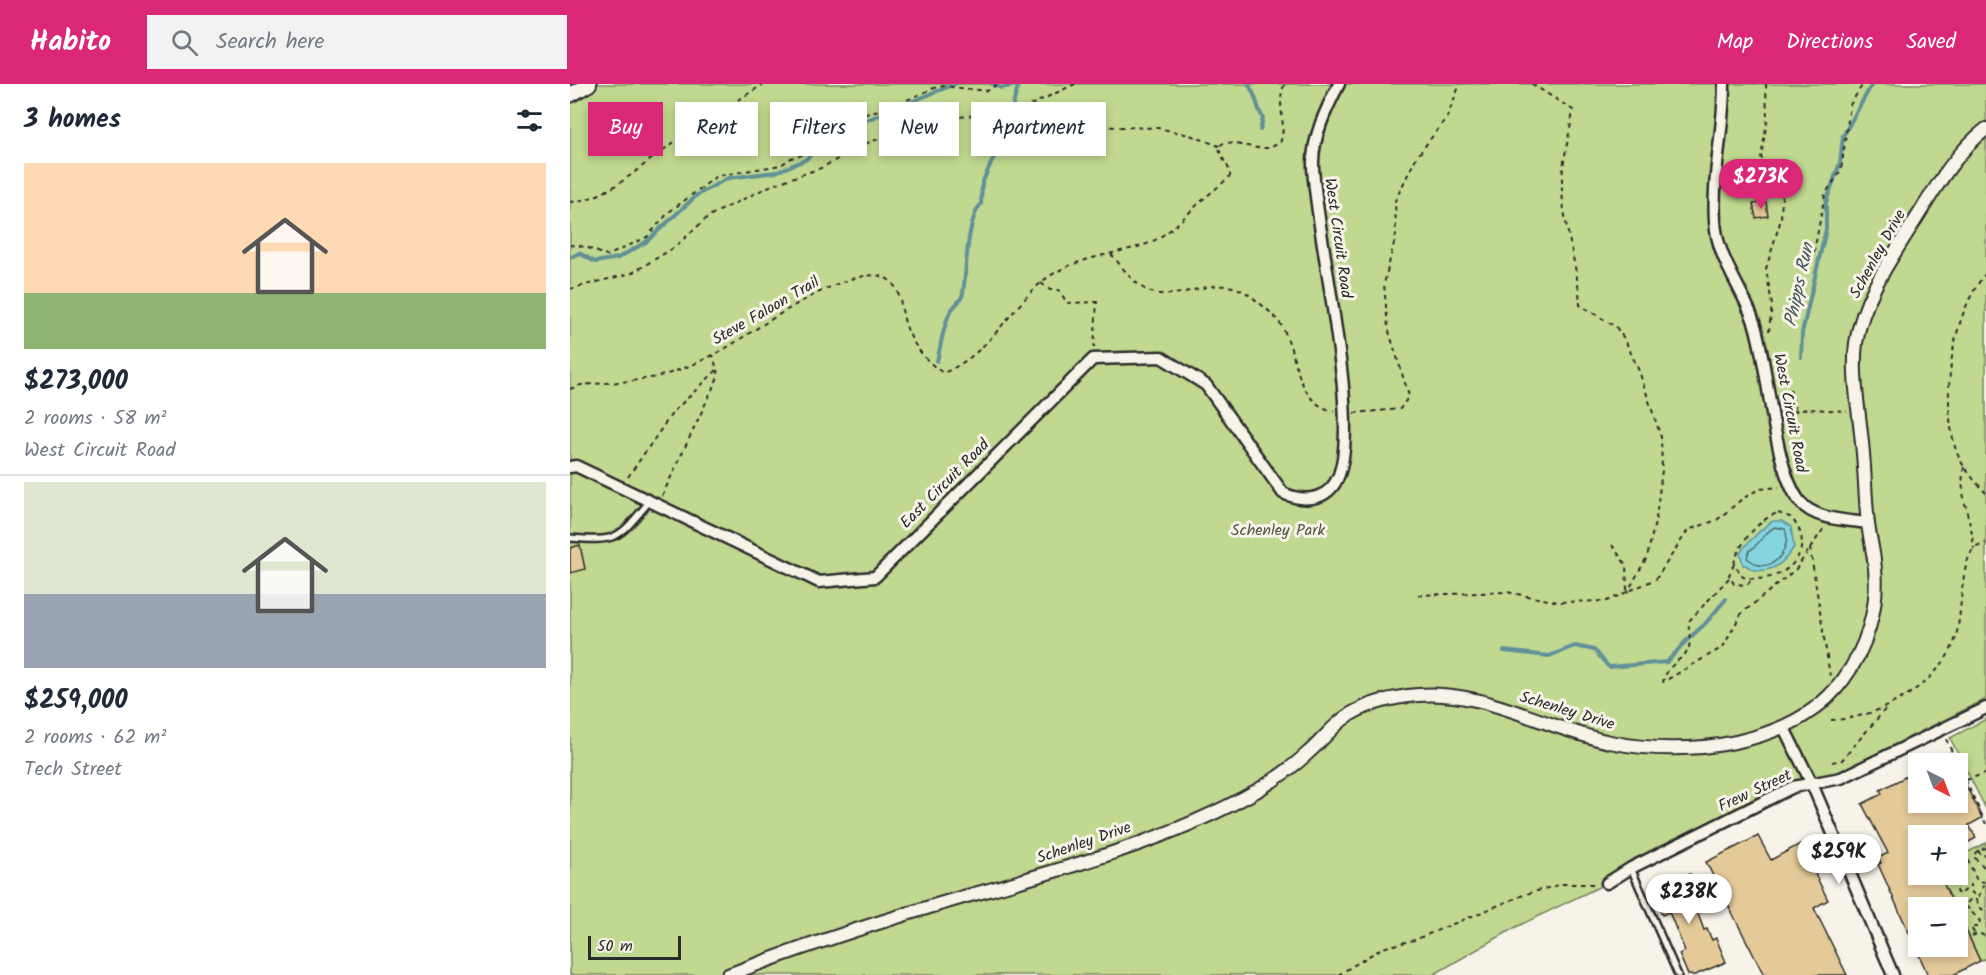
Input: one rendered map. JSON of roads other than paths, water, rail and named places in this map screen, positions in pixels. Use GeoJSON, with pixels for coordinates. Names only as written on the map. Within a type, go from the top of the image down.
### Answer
{"type":"FeatureCollection","features":[{"type":"Feature","properties":{"kind":"main road"},"geometry":{"type":"LineString","coordinates":[[570,95],[589,84]]}},
{"type":"Feature","properties":{"kind":"street","name":"West Circuit Road"},"geometry":{"type":"LineString","coordinates":[[1093,358],[1161,357],[1206,385],[1283,492],[1296,500],[1313,498],[1326,493],[1335,483],[1343,451],[1344,413],[1336,328],[1313,165],[1318,132],[1338,84]]}},
{"type":"Feature","properties":{"kind":"street","name":"West Circuit Road"},"geometry":{"type":"LineString","coordinates":[[1724,84],[1715,194],[1718,243],[1754,320],[1764,354],[1785,477],[1801,504],[1826,518],[1868,523]]}},
{"type":"Feature","properties":{"kind":"street","name":"Schenley Drive"},"geometry":{"type":"LineString","coordinates":[[728,975],[816,941],[1082,864],[1154,837],[1255,791],[1306,755],[1346,716],[1378,702],[1410,695],[1446,693],[1608,742],[1640,746],[1702,746],[1736,742],[1762,737],[1806,716],[1834,691],[1862,646],[1874,606],[1876,588],[1859,411],[1856,345],[1861,321],[1871,294],[1938,185],[1968,144],[1986,129]]}},
{"type":"Feature","properties":{"kind":"street","name":"East Circuit Road"},"geometry":{"type":"LineString","coordinates":[[570,467],[576,466],[654,502],[819,582],[875,578],[1093,358]]}},
{"type":"Feature","properties":{"kind":"street","name":"Frew Street"},"geometry":{"type":"LineString","coordinates":[[1607,883],[1631,868],[1793,787],[1841,778],[1986,708]]}},
{"type":"Feature","properties":{"kind":"street"},"geometry":{"type":"LineString","coordinates":[[1784,728],[1812,784],[1893,975]]}},
{"type":"Feature","properties":{"kind":"lane"},"geometry":{"type":"LineString","coordinates":[[570,538],[603,541],[617,536],[654,502]]}},
{"type":"Feature","properties":{"kind":"lane"},"geometry":{"type":"LineString","coordinates":[[1631,868],[1678,975]]}},
{"type":"Feature","properties":{"kind":"water"},"geometry":{"type":"Polygon","coordinates":[[[1773,521],[1782,521],[1791,527],[1794,547],[1791,552],[1778,565],[1768,570],[1755,570],[1743,565],[1740,553],[1773,521]]]}},
{"type":"Feature","properties":{"kind":"waterway"},"geometry":{"type":"LineString","coordinates":[[570,258],[579,253],[595,262],[618,258],[646,242],[697,195],[728,178],[776,172],[805,160],[835,133],[955,84]]}},
{"type":"Feature","properties":{"kind":"waterway"},"geometry":{"type":"LineString","coordinates":[[992,84],[1001,88],[1021,84]]}},
{"type":"Feature","properties":{"kind":"waterway"},"geometry":{"type":"LineString","coordinates":[[1248,84],[1263,118],[1260,130]]}},
{"type":"Feature","properties":{"kind":"waterway","name":"Phipps Run"},"geometry":{"type":"LineString","coordinates":[[1801,357],[1802,333],[1826,229],[1826,202],[1840,163],[1843,136],[1872,84]]}},
{"type":"Feature","properties":{"kind":"waterway"},"geometry":{"type":"LineString","coordinates":[[937,361],[948,318],[962,296],[970,233],[972,222],[981,204],[982,183],[994,157],[1001,125],[1009,120],[1018,86]]}},
{"type":"Feature","properties":{"kind":"waterway"},"geometry":{"type":"LineString","coordinates":[[1504,651],[1549,656],[1575,646],[1594,650],[1609,667],[1667,662],[1726,599]]}},
{"type":"Feature","properties":{"kind":"park label","name":"Schenley Park"},"geometry":{"type":"Point","coordinates":[1278,530]}}]}
